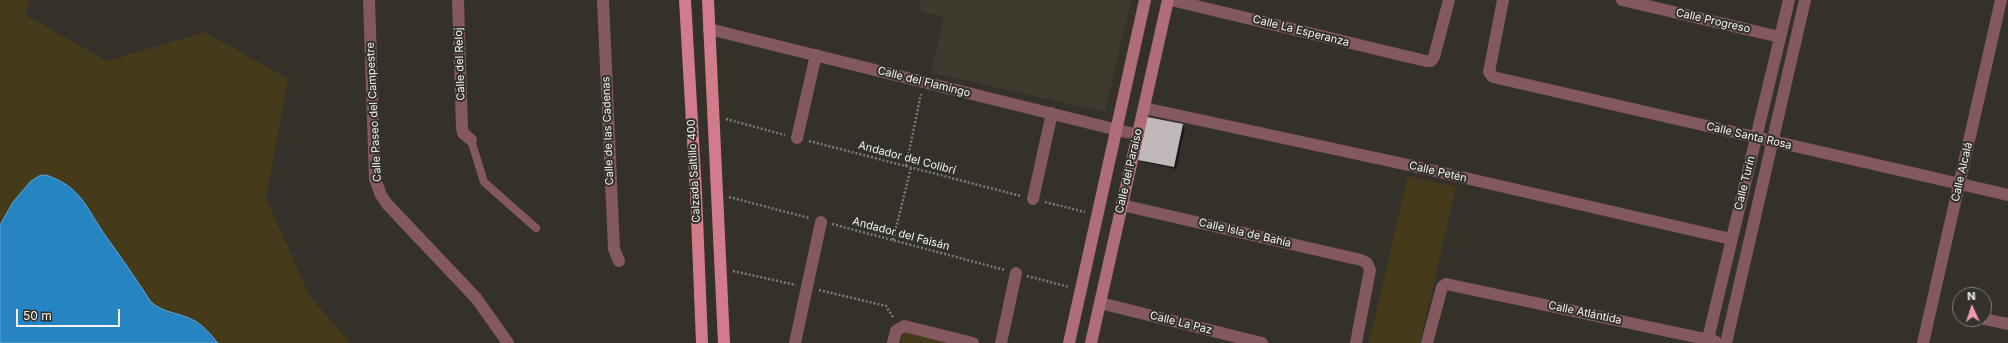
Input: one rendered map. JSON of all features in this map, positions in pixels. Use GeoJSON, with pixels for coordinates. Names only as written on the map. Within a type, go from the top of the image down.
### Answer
{"type":"FeatureCollection","features":[{"type":"Feature","properties":{"kind":"main road","name":"Calzada Saltillo 400"},"geometry":{"type":"LineString","coordinates":[[685,0],[696,192],[702,343]]}},
{"type":"Feature","properties":{"kind":"main road","name":"Calzada Saltillo 400"},"geometry":{"type":"LineString","coordinates":[[708,0],[724,343]]}},
{"type":"Feature","properties":{"kind":"street","name":"Calle Paseo del Campestre"},"geometry":{"type":"LineString","coordinates":[[369,0],[375,179],[381,195],[476,298],[508,343]]}},
{"type":"Feature","properties":{"kind":"street","name":"Calle del Reloj"},"geometry":{"type":"LineString","coordinates":[[458,0],[462,128],[463,133],[471,140]]}},
{"type":"Feature","properties":{"kind":"street","name":"Calle de las Cadenas"},"geometry":{"type":"LineString","coordinates":[[603,0],[614,249],[619,261]]}},
{"type":"Feature","properties":{"kind":"street","name":"Calle del Paraíso"},"geometry":{"type":"LineString","coordinates":[[1069,343],[1145,0]]}},
{"type":"Feature","properties":{"kind":"street","name":"Calle del Paraíso"},"geometry":{"type":"LineString","coordinates":[[1091,343],[1170,0]]}},
{"type":"Feature","properties":{"kind":"street","name":"Calle La Esperanza"},"geometry":{"type":"LineString","coordinates":[[1170,0],[1426,61],[1431,61],[1434,57],[1449,0]]}},
{"type":"Feature","properties":{"kind":"street","name":"Calle Santa Rosa"},"geometry":{"type":"LineString","coordinates":[[1503,0],[1489,72],[1490,75],[1756,138],[2008,195]]}},
{"type":"Feature","properties":{"kind":"street","name":"Calle Progreso"},"geometry":{"type":"LineString","coordinates":[[1622,0],[1780,37]]}},
{"type":"Feature","properties":{"kind":"street","name":"Calle Turín"},"geometry":{"type":"LineString","coordinates":[[1708,341],[1789,0]]}},
{"type":"Feature","properties":{"kind":"street","name":"Calle Turín"},"geometry":{"type":"LineString","coordinates":[[1725,343],[1805,0]]}},
{"type":"Feature","properties":{"kind":"street","name":"Calle Alcalá"},"geometry":{"type":"LineString","coordinates":[[1923,343],[2002,0]]}},
{"type":"Feature","properties":{"kind":"street","name":"Calle del Flamingo"},"geometry":{"type":"LineString","coordinates":[[709,29],[1138,135]]}},
{"type":"Feature","properties":{"kind":"street"},"geometry":{"type":"LineString","coordinates":[[797,138],[816,55]]}},
{"type":"Feature","properties":{"kind":"street","name":"Calle Petén"},"geometry":{"type":"LineString","coordinates":[[1144,108],[1413,166],[1731,240]]}},
{"type":"Feature","properties":{"kind":"street"},"geometry":{"type":"LineString","coordinates":[[1033,199],[1052,114]]}},
{"type":"Feature","properties":{"kind":"street","name":"Calle Isla de Bahía"},"geometry":{"type":"LineString","coordinates":[[1122,205],[1361,260],[1367,263],[1370,270],[1356,343]]}},
{"type":"Feature","properties":{"kind":"street"},"geometry":{"type":"LineString","coordinates":[[795,343],[821,222]]}},
{"type":"Feature","properties":{"kind":"street"},"geometry":{"type":"LineString","coordinates":[[1001,343],[1016,273]]}},
{"type":"Feature","properties":{"kind":"street","name":"Calle Atlántida"},"geometry":{"type":"LineString","coordinates":[[1427,343],[1442,287],[1446,284],[1708,341],[1725,343]]}},
{"type":"Feature","properties":{"kind":"street","name":"Calle La Paz"},"geometry":{"type":"LineString","coordinates":[[1100,303],[1262,343]]}},
{"type":"Feature","properties":{"kind":"street"},"geometry":{"type":"LineString","coordinates":[[1992,321],[2008,324]]}},
{"type":"Feature","properties":{"kind":"street"},"geometry":{"type":"LineString","coordinates":[[894,343],[896,331],[904,326],[958,341],[973,343]]}},
{"type":"Feature","properties":{"kind":"lane"},"geometry":{"type":"LineString","coordinates":[[471,140],[484,182],[536,228]]}},
{"type":"Feature","properties":{"kind":"path"},"geometry":{"type":"LineString","coordinates":[[906,166],[924,82]]}},
{"type":"Feature","properties":{"kind":"path","name":"Andador del Colibrí"},"geometry":{"type":"LineString","coordinates":[[714,116],[1097,216]]}},
{"type":"Feature","properties":{"kind":"path"},"geometry":{"type":"LineString","coordinates":[[893,240],[911,168]]}},
{"type":"Feature","properties":{"kind":"path","name":"Andador del Faisán"},"geometry":{"type":"LineString","coordinates":[[717,194],[1081,290]]}},
{"type":"Feature","properties":{"kind":"shaded area"},"geometry":{"type":"Polygon","coordinates":[[[0,0],[30,0],[25,15],[107,61],[205,32],[288,79],[266,198],[309,295],[350,343],[0,343],[0,0]]]}},
{"type":"Feature","properties":{"kind":"shaded area"},"geometry":{"type":"Polygon","coordinates":[[[921,0],[1131,0],[1105,112],[931,73],[944,17],[919,11],[921,0]]]}},
{"type":"Feature","properties":{"kind":"shaded area"},"geometry":{"type":"Polygon","coordinates":[[[1408,176],[1456,187],[1420,343],[1369,343],[1408,176]]]}},
{"type":"Feature","properties":{"kind":"shaded area"},"geometry":{"type":"Polygon","coordinates":[[[905,326],[949,343],[901,343],[905,326]]]}},
{"type":"Feature","properties":{"kind":"water"},"geometry":{"type":"Polygon","coordinates":[[[46,175],[68,186],[82,199],[151,302],[162,309],[195,321],[218,343],[0,343],[0,225],[13,202],[31,181],[39,176],[46,175]]]}},
{"type":"Feature","properties":{"kind":"building"},"geometry":{"type":"Polygon","coordinates":[[[1147,117],[1183,124],[1174,167],[1138,160],[1147,117]]]}}]}
